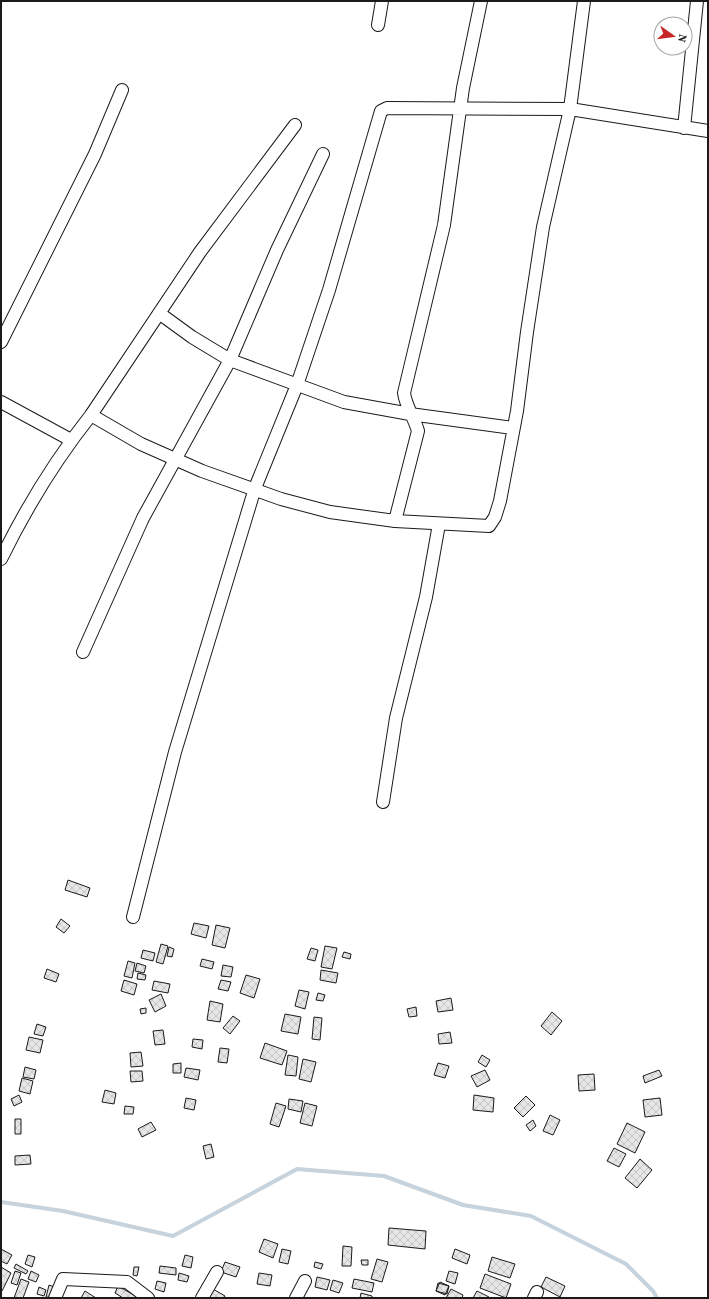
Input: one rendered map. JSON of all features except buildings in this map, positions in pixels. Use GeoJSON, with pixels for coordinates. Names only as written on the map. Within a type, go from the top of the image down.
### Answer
{"type":"FeatureCollection","features":[{"type":"Feature","properties":{"kind":"street"},"geometry":{"type":"LineString","coordinates":[[378,25],[382,1]]}},
{"type":"Feature","properties":{"kind":"street"},"geometry":{"type":"LineString","coordinates":[[395,521],[418,431],[416,422],[405,404],[404,393],[444,225],[461,108],[481,1]]}},
{"type":"Feature","properties":{"kind":"street"},"geometry":{"type":"LineString","coordinates":[[91,415],[141,444],[225,480],[255,488],[281,499],[330,512],[395,521],[489,526],[495,517],[500,501],[513,428],[543,227],[570,109],[584,1]]}},
{"type":"Feature","properties":{"kind":"street"},"geometry":{"type":"LineString","coordinates":[[684,128],[697,1]]}},
{"type":"Feature","properties":{"kind":"street"},"geometry":{"type":"LineString","coordinates":[[1,342],[95,154],[122,90]]}},
{"type":"Feature","properties":{"kind":"street"},"geometry":{"type":"LineString","coordinates":[[133,917],[175,752],[255,488],[296,385],[329,290],[381,111],[387,108],[570,109],[708,131]]}},
{"type":"Feature","properties":{"kind":"street"},"geometry":{"type":"LineString","coordinates":[[1,559],[22,516],[71,440],[91,415],[200,252],[295,126]]}},
{"type":"Feature","properties":{"kind":"street"},"geometry":{"type":"LineString","coordinates":[[83,652],[143,518],[230,360],[277,250],[323,154]]}},
{"type":"Feature","properties":{"kind":"street"},"geometry":{"type":"LineString","coordinates":[[159,314],[192,337],[230,360],[344,402],[410,414],[513,428]]}},
{"type":"Feature","properties":{"kind":"street"},"geometry":{"type":"LineString","coordinates":[[1,402],[71,440]]}},
{"type":"Feature","properties":{"kind":"street"},"geometry":{"type":"LineString","coordinates":[[383,802],[396,718],[426,597],[439,524]]}},
{"type":"Feature","properties":{"kind":"street"},"geometry":{"type":"LineString","coordinates":[[202,1298],[217,1272]]}},
{"type":"Feature","properties":{"kind":"street"},"geometry":{"type":"LineString","coordinates":[[55,1298],[63,1279],[127,1282],[148,1298]]}},
{"type":"Feature","properties":{"kind":"street"},"geometry":{"type":"LineString","coordinates":[[296,1298],[305,1280]]}},
{"type":"Feature","properties":{"kind":"waterway"},"geometry":{"type":"LineString","coordinates":[[1,1202],[63,1211],[173,1236],[297,1169],[384,1176],[463,1205],[531,1216],[626,1264],[653,1291],[657,1298]]}}]}
